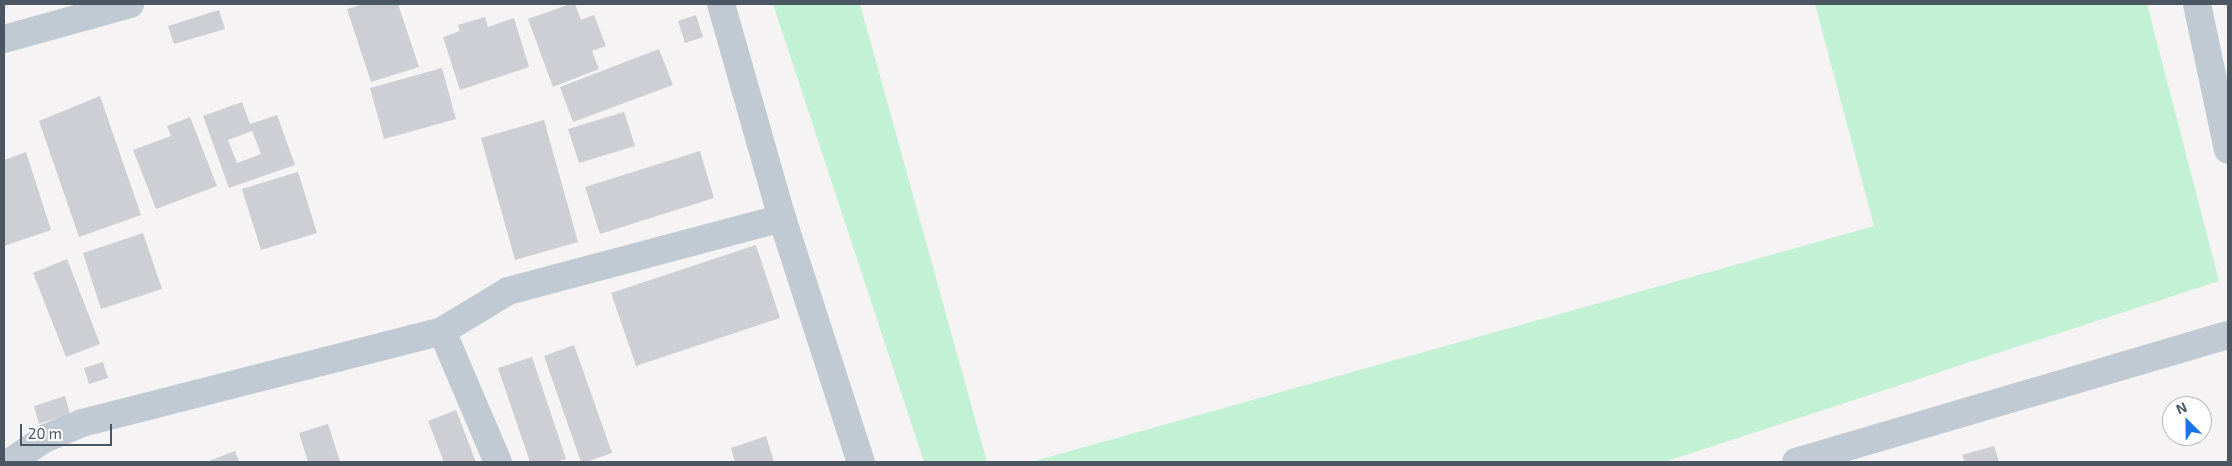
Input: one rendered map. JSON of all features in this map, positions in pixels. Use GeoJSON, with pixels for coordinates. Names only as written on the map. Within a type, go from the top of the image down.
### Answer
{"type":"FeatureCollection","features":[{"type":"Feature","properties":{"kind":"street"},"geometry":{"type":"LineString","coordinates":[[4,39],[130,4]]}},
{"type":"Feature","properties":{"kind":"street"},"geometry":{"type":"LineString","coordinates":[[721,4],[782,218],[861,462]]}},
{"type":"Feature","properties":{"kind":"street"},"geometry":{"type":"LineString","coordinates":[[2197,4],[2228,150]]}},
{"type":"Feature","properties":{"kind":"street"},"geometry":{"type":"LineString","coordinates":[[10,462],[44,439],[82,423],[442,331],[508,291],[782,218]]}},
{"type":"Feature","properties":{"kind":"street"},"geometry":{"type":"LineString","coordinates":[[442,331],[498,462]]}},
{"type":"Feature","properties":{"kind":"street"},"geometry":{"type":"LineString","coordinates":[[1796,462],[1874,451],[2228,335]]}},
{"type":"Feature","properties":{"kind":"green space"},"geometry":{"type":"Polygon","coordinates":[[[773,4],[860,4],[987,462],[924,462],[773,4]]]}},
{"type":"Feature","properties":{"kind":"green space"},"geometry":{"type":"Polygon","coordinates":[[[1815,4],[2147,4],[2219,281],[1664,462],[1031,462],[1874,226],[1815,4]]]}},
{"type":"Feature","properties":{"kind":"building"},"geometry":{"type":"Polygon","coordinates":[[[364,4],[398,4],[419,67],[371,82],[347,9],[364,4]]]}},
{"type":"Feature","properties":{"kind":"building"},"geometry":{"type":"Polygon","coordinates":[[[570,4],[575,4],[581,20],[594,15],[606,46],[592,51],[599,69],[553,87],[528,19],[570,4]]]}},
{"type":"Feature","properties":{"kind":"building"},"geometry":{"type":"Polygon","coordinates":[[[219,10],[225,29],[174,44],[168,26],[219,10]]]}},
{"type":"Feature","properties":{"kind":"building"},"geometry":{"type":"Polygon","coordinates":[[[696,15],[703,37],[685,43],[678,21],[696,15]]]}},
{"type":"Feature","properties":{"kind":"building"},"geometry":{"type":"Polygon","coordinates":[[[485,17],[488,27],[514,18],[529,67],[460,90],[443,37],[460,31],[458,25],[485,17]]]}},
{"type":"Feature","properties":{"kind":"building"},"geometry":{"type":"Polygon","coordinates":[[[659,49],[673,85],[573,122],[560,87],[659,49]]]}},
{"type":"Feature","properties":{"kind":"building"},"geometry":{"type":"Polygon","coordinates":[[[442,68],[456,119],[384,139],[370,88],[442,68]]]}},
{"type":"Feature","properties":{"kind":"building"},"geometry":{"type":"Polygon","coordinates":[[[100,96],[141,215],[79,237],[39,121],[100,96]]]}},
{"type":"Feature","properties":{"kind":"building"},"geometry":{"type":"Polygon","coordinates":[[[242,102],[250,124],[277,115],[295,165],[229,188],[203,116],[242,102]],[[252,131],[228,140],[237,163],[261,154],[252,131]]]}},
{"type":"Feature","properties":{"kind":"building"},"geometry":{"type":"Polygon","coordinates":[[[624,112],[635,146],[579,163],[568,129],[624,112]]]}},
{"type":"Feature","properties":{"kind":"building"},"geometry":{"type":"Polygon","coordinates":[[[190,117],[217,186],[156,209],[133,150],[171,136],[167,126],[190,117]]]}},
{"type":"Feature","properties":{"kind":"building"},"geometry":{"type":"Polygon","coordinates":[[[544,120],[578,242],[515,260],[481,138],[544,120]]]}},
{"type":"Feature","properties":{"kind":"building"},"geometry":{"type":"Polygon","coordinates":[[[700,151],[714,198],[600,234],[585,187],[700,151]]]}},
{"type":"Feature","properties":{"kind":"building"},"geometry":{"type":"Polygon","coordinates":[[[26,152],[51,230],[4,246],[4,160],[26,152]]]}},
{"type":"Feature","properties":{"kind":"building"},"geometry":{"type":"Polygon","coordinates":[[[298,172],[317,233],[261,250],[242,189],[298,172]]]}},
{"type":"Feature","properties":{"kind":"building"},"geometry":{"type":"Polygon","coordinates":[[[143,233],[162,289],[101,309],[83,253],[143,233]]]}},
{"type":"Feature","properties":{"kind":"building"},"geometry":{"type":"Polygon","coordinates":[[[756,245],[780,318],[636,366],[611,293],[756,245]]]}},
{"type":"Feature","properties":{"kind":"building"},"geometry":{"type":"Polygon","coordinates":[[[67,259],[100,344],[66,357],[33,273],[67,259]]]}},
{"type":"Feature","properties":{"kind":"building"},"geometry":{"type":"Polygon","coordinates":[[[574,345],[612,453],[586,462],[581,462],[544,356],[574,345]]]}},
{"type":"Feature","properties":{"kind":"building"},"geometry":{"type":"Polygon","coordinates":[[[532,357],[566,459],[555,462],[530,462],[498,368],[532,357]]]}},
{"type":"Feature","properties":{"kind":"building"},"geometry":{"type":"Polygon","coordinates":[[[103,362],[108,378],[89,384],[84,368],[103,362]]]}},
{"type":"Feature","properties":{"kind":"building"},"geometry":{"type":"Polygon","coordinates":[[[65,396],[70,414],[39,424],[34,406],[65,396]]]}},
{"type":"Feature","properties":{"kind":"building"},"geometry":{"type":"Polygon","coordinates":[[[456,410],[476,462],[444,462],[428,421],[456,410]]]}},
{"type":"Feature","properties":{"kind":"building"},"geometry":{"type":"Polygon","coordinates":[[[328,424],[340,462],[308,462],[299,433],[328,424]]]}},
{"type":"Feature","properties":{"kind":"building"},"geometry":{"type":"Polygon","coordinates":[[[766,436],[774,462],[735,462],[731,448],[766,436]]]}},
{"type":"Feature","properties":{"kind":"building"},"geometry":{"type":"Polygon","coordinates":[[[1994,446],[1999,462],[1965,462],[1962,455],[1994,446]]]}},
{"type":"Feature","properties":{"kind":"building"},"geometry":{"type":"Polygon","coordinates":[[[235,451],[239,462],[206,462],[235,451]]]}}]}
